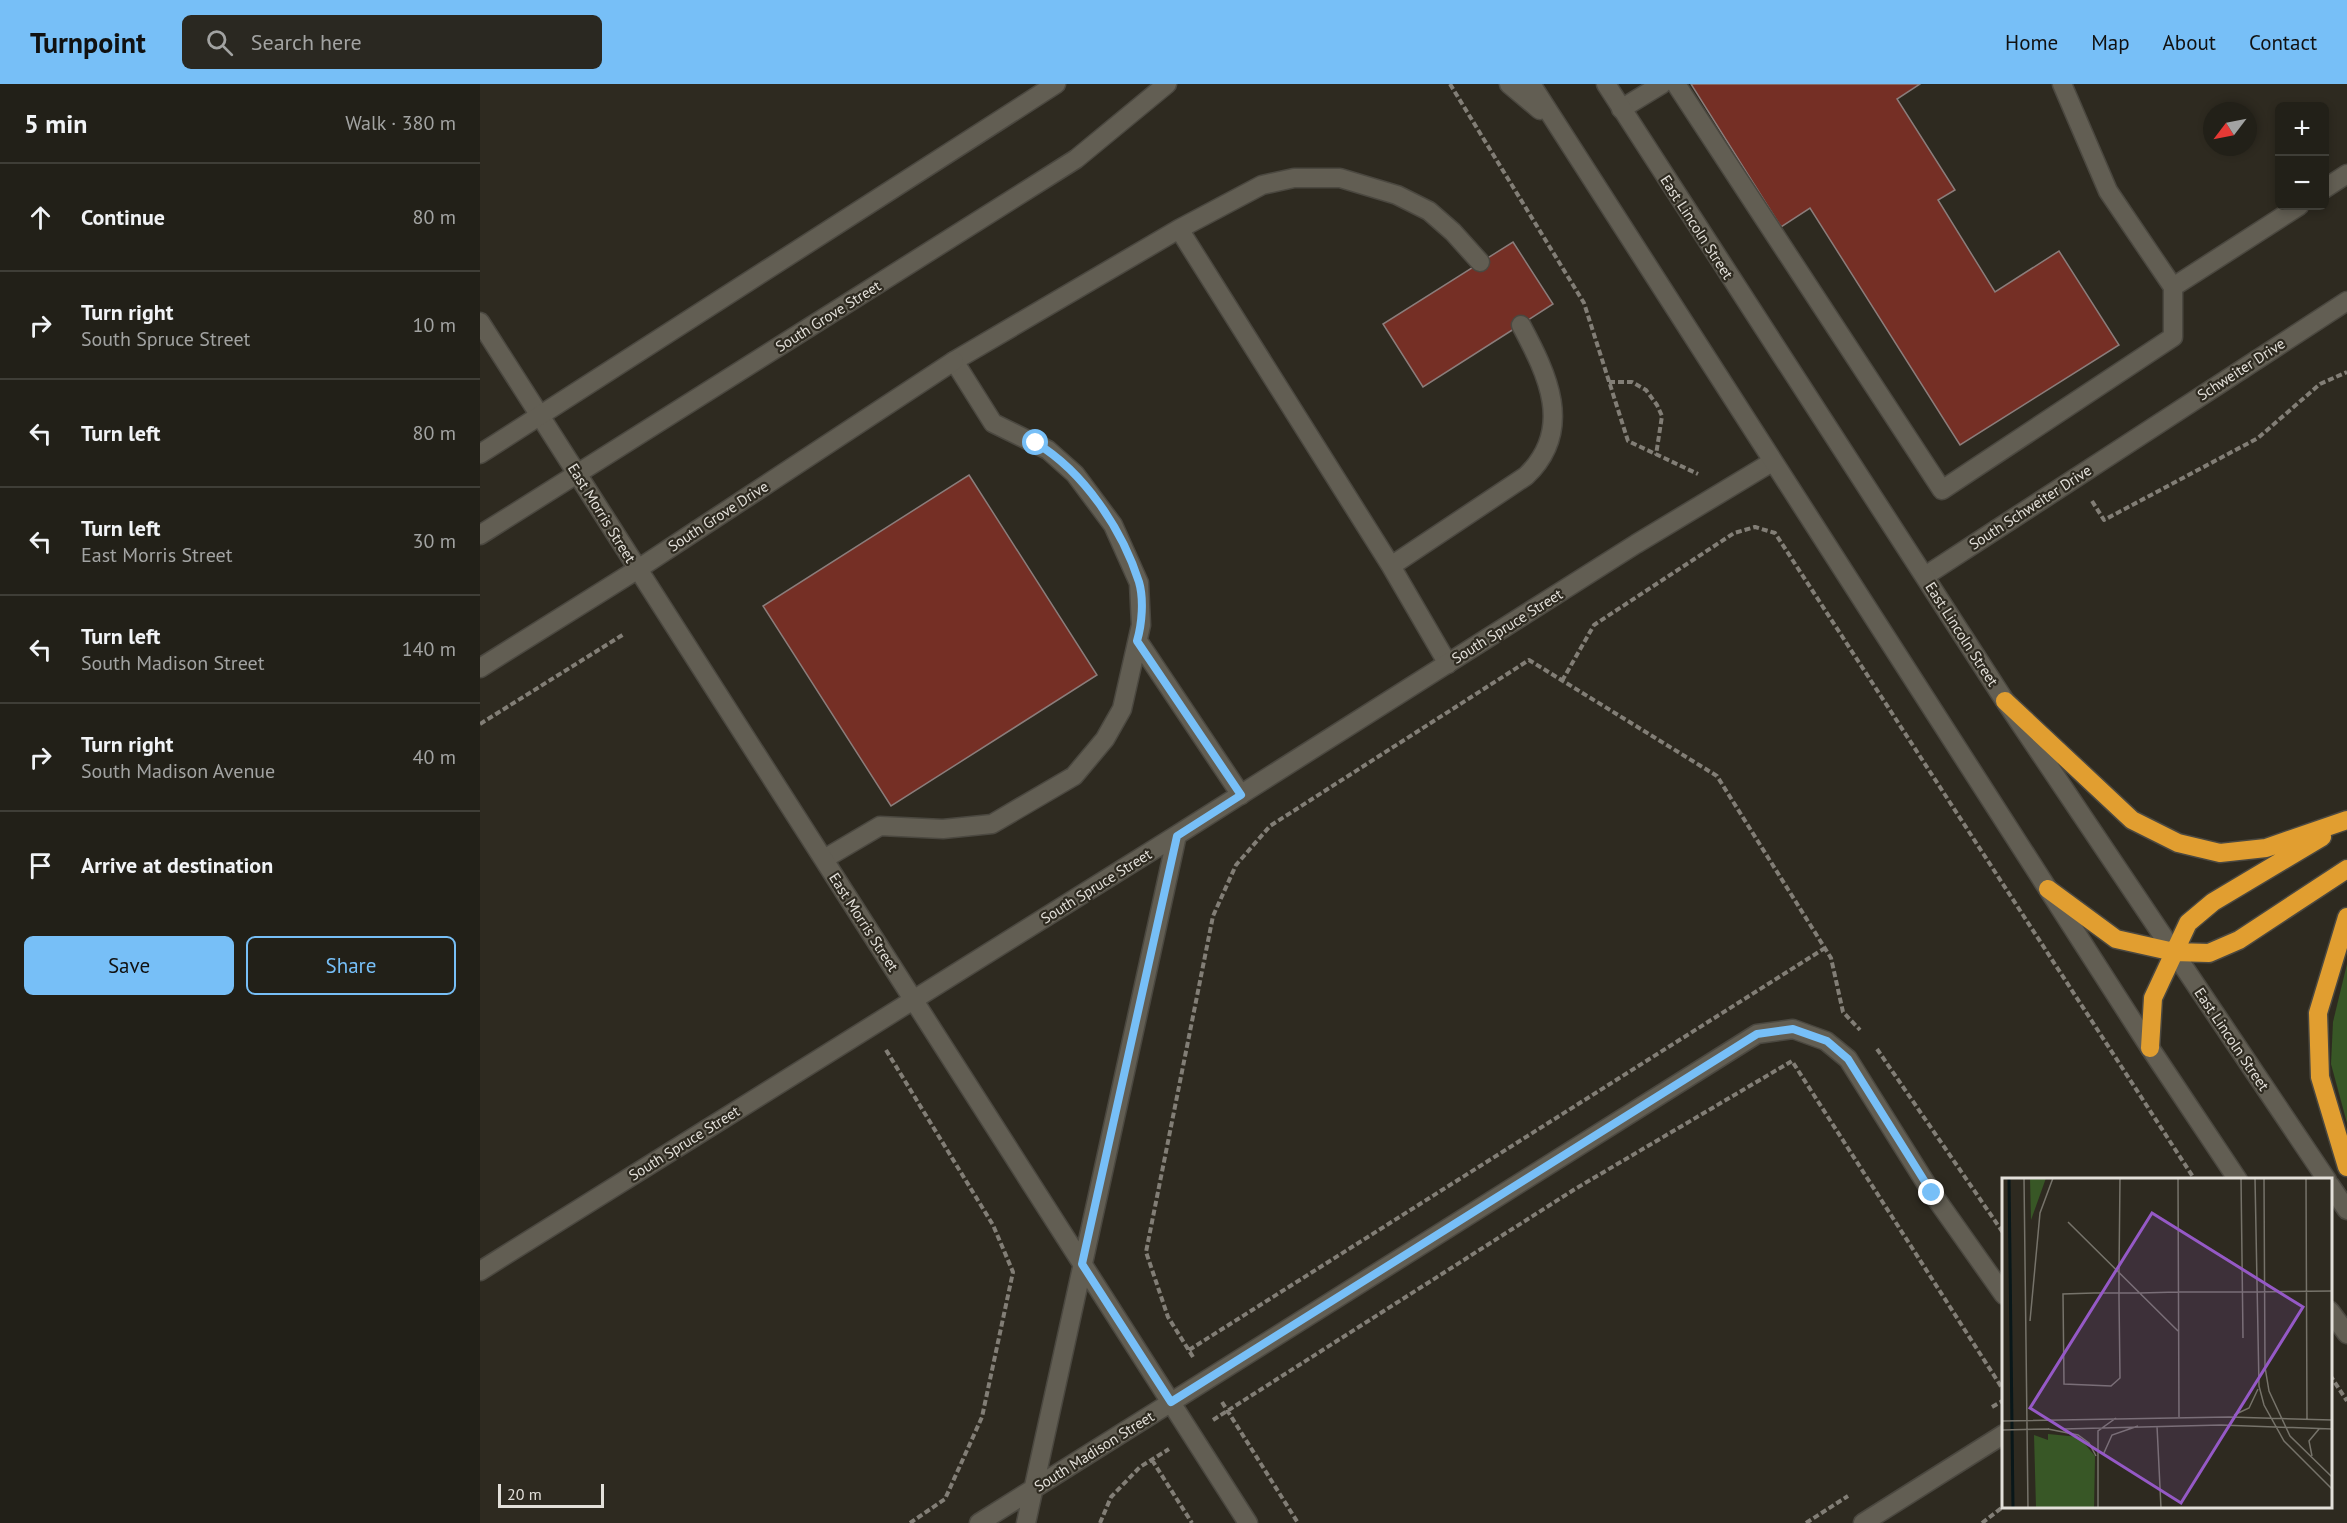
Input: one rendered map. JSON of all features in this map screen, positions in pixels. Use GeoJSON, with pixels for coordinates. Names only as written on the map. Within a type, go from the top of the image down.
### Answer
{"type":"FeatureCollection","features":[{"type":"Feature","properties":{"kind":"highway"},"geometry":{"type":"LineString","coordinates":[[2005,701],[2132,820],[2178,843],[2220,853],[2266,848],[2347,821]]}},
{"type":"Feature","properties":{"kind":"highway"},"geometry":{"type":"LineString","coordinates":[[2150,1048],[2153,998],[2188,923],[2213,902],[2347,821]]}},
{"type":"Feature","properties":{"kind":"highway"},"geometry":{"type":"LineString","coordinates":[[2048,889],[2116,939],[2174,952],[2210,953],[2239,940],[2347,869]]}},
{"type":"Feature","properties":{"kind":"highway"},"geometry":{"type":"LineString","coordinates":[[2347,917],[2318,1013],[2320,1077],[2347,1167]]}},
{"type":"Feature","properties":{"kind":"street"},"geometry":{"type":"LineString","coordinates":[[480,454],[1056,84]]}},
{"type":"Feature","properties":{"kind":"street","name":"South Grove Street"},"geometry":{"type":"LineString","coordinates":[[480,535],[1076,159],[1167,84]]}},
{"type":"Feature","properties":{"kind":"street"},"geometry":{"type":"LineString","coordinates":[[1509,84],[1551,119]]}},
{"type":"Feature","properties":{"kind":"street"},"geometry":{"type":"LineString","coordinates":[[1531,84],[1551,119],[2150,1048],[2237,1178]]}},
{"type":"Feature","properties":{"kind":"street","name":"East Lincoln Street"},"geometry":{"type":"LineString","coordinates":[[1606,84],[2005,701],[2326,1178]]}},
{"type":"Feature","properties":{"kind":"street"},"geometry":{"type":"LineString","coordinates":[[1621,109],[1662,84]]}},
{"type":"Feature","properties":{"kind":"street"},"geometry":{"type":"LineString","coordinates":[[1676,84],[1941,490],[2173,337],[2173,287],[2108,191],[2062,84]]}},
{"type":"Feature","properties":{"kind":"street"},"geometry":{"type":"LineString","coordinates":[[2329,186],[2347,174]]}},
{"type":"Feature","properties":{"kind":"street","name":"South Grove Drive"},"geometry":{"type":"LineString","coordinates":[[480,668],[638,569],[954,361],[1179,228],[1262,185],[1294,178],[1340,178],[1397,195],[1429,211],[1454,232],[1480,262]]}},
{"type":"Feature","properties":{"kind":"street"},"geometry":{"type":"LineString","coordinates":[[2173,287],[2293,210]]}},
{"type":"Feature","properties":{"kind":"street"},"geometry":{"type":"LineString","coordinates":[[1179,228],[1391,566],[1448,664]]}},
{"type":"Feature","properties":{"kind":"street","name":"Schweiter Drive"},"geometry":{"type":"LineString","coordinates":[[2136,438],[2347,301]]}},
{"type":"Feature","properties":{"kind":"street","name":"East Morris Street"},"geometry":{"type":"LineString","coordinates":[[480,322],[1248,1523]]}},
{"type":"Feature","properties":{"kind":"street"},"geometry":{"type":"LineString","coordinates":[[1391,566],[1509,488],[1538,465],[1553,425],[1554,404],[1542,366],[1521,325]]}},
{"type":"Feature","properties":{"kind":"street"},"geometry":{"type":"LineString","coordinates":[[824,859],[880,826],[943,829],[992,824],[1074,776],[1105,739],[1122,708],[1141,625],[1139,583],[1113,525],[1075,474],[1048,450],[993,423],[954,361]]}},
{"type":"Feature","properties":{"kind":"street","name":"South Schweiter Drive"},"geometry":{"type":"LineString","coordinates":[[1925,576],[2136,438]]}},
{"type":"Feature","properties":{"kind":"street","name":"South Spruce Street"},"geometry":{"type":"LineString","coordinates":[[480,1271],[1177,836],[1636,544],[1772,462]]}},
{"type":"Feature","properties":{"kind":"street"},"geometry":{"type":"LineString","coordinates":[[1137,641],[1241,795]]}},
{"type":"Feature","properties":{"kind":"street"},"geometry":{"type":"LineString","coordinates":[[1026,1523],[1177,836]]}},
{"type":"Feature","properties":{"kind":"street","name":"South Madison Street"},"geometry":{"type":"LineString","coordinates":[[979,1523],[1757,1034],[1793,1029],[1827,1041],[1848,1059],[1932,1193],[2002,1292]]}},
{"type":"Feature","properties":{"kind":"street"},"geometry":{"type":"LineString","coordinates":[[2332,1187],[2347,1210]]}},
{"type":"Feature","properties":{"kind":"street"},"geometry":{"type":"LineString","coordinates":[[2332,1312],[2347,1334]]}},
{"type":"Feature","properties":{"kind":"street"},"geometry":{"type":"LineString","coordinates":[[1863,1523],[2002,1435]]}},
{"type":"Feature","properties":{"kind":"path"},"geometry":{"type":"LineString","coordinates":[[1450,84],[1584,303],[1628,441],[1702,476]]}},
{"type":"Feature","properties":{"kind":"path"},"geometry":{"type":"LineString","coordinates":[[2075,477],[2104,520],[2258,438],[2320,384],[2347,372]]}},
{"type":"Feature","properties":{"kind":"path"},"geometry":{"type":"LineString","coordinates":[[1609,382],[1632,382],[1646,390],[1657,405],[1662,416],[1656,454]]}},
{"type":"Feature","properties":{"kind":"path"},"geometry":{"type":"LineString","coordinates":[[1562,681],[1594,625],[1734,533],[1755,527],[1775,533],[2194,1178]]}},
{"type":"Feature","properties":{"kind":"path"},"geometry":{"type":"LineString","coordinates":[[480,724],[624,634]]}},
{"type":"Feature","properties":{"kind":"path"},"geometry":{"type":"LineString","coordinates":[[1298,1523],[1168,1317],[1146,1252],[1214,916],[1236,865],[1270,826],[1529,660],[1717,776],[1831,958],[1843,1012],[1864,1034]]}},
{"type":"Feature","properties":{"kind":"path"},"geometry":{"type":"LineString","coordinates":[[1189,1350],[1825,948]]}},
{"type":"Feature","properties":{"kind":"path"},"geometry":{"type":"LineString","coordinates":[[871,1026],[993,1225],[1013,1272],[982,1417],[945,1498],[910,1523]]}},
{"type":"Feature","properties":{"kind":"path"},"geometry":{"type":"LineString","coordinates":[[1870,1042],[2002,1231]]}},
{"type":"Feature","properties":{"kind":"path"},"geometry":{"type":"LineString","coordinates":[[1100,1523],[1111,1497],[1140,1467],[1575,1189],[1792,1061],[2002,1388]]}},
{"type":"Feature","properties":{"kind":"path"},"geometry":{"type":"LineString","coordinates":[[2332,1377],[2347,1401]]}},
{"type":"Feature","properties":{"kind":"path"},"geometry":{"type":"LineString","coordinates":[[1152,1460],[1192,1523]]}},
{"type":"Feature","properties":{"kind":"path"},"geometry":{"type":"LineString","coordinates":[[1982,1523],[2002,1508]]}},
{"type":"Feature","properties":{"kind":"green space"},"geometry":{"type":"Polygon","coordinates":[[[2347,964],[2347,1123],[2331,1064],[2333,1022],[2347,964]]]}},
{"type":"Feature","properties":{"kind":"building"},"geometry":{"type":"Polygon","coordinates":[[[1691,84],[1920,84],[1897,99],[1955,190],[1938,200],[1995,292],[2059,251],[2119,345],[1960,445],[1810,208],[1781,227],[1691,84]]]}},
{"type":"Feature","properties":{"kind":"building"},"geometry":{"type":"Polygon","coordinates":[[[1513,242],[1553,304],[1423,387],[1383,324],[1513,242]]]}},
{"type":"Feature","properties":{"kind":"building"},"geometry":{"type":"Polygon","coordinates":[[[969,475],[1097,675],[891,806],[763,606],[969,475]]]}},
{"type":"Feature","properties":{"kind":"route"},"geometry":{"type":"LineString","coordinates":[[1036,443],[1048,450],[1075,474],[1113,525],[1139,583],[1141,625],[1137,641],[1241,795],[1177,836],[1082,1264],[1171,1402],[1757,1034],[1793,1029],[1827,1041],[1848,1059],[1932,1193]]}}]}
